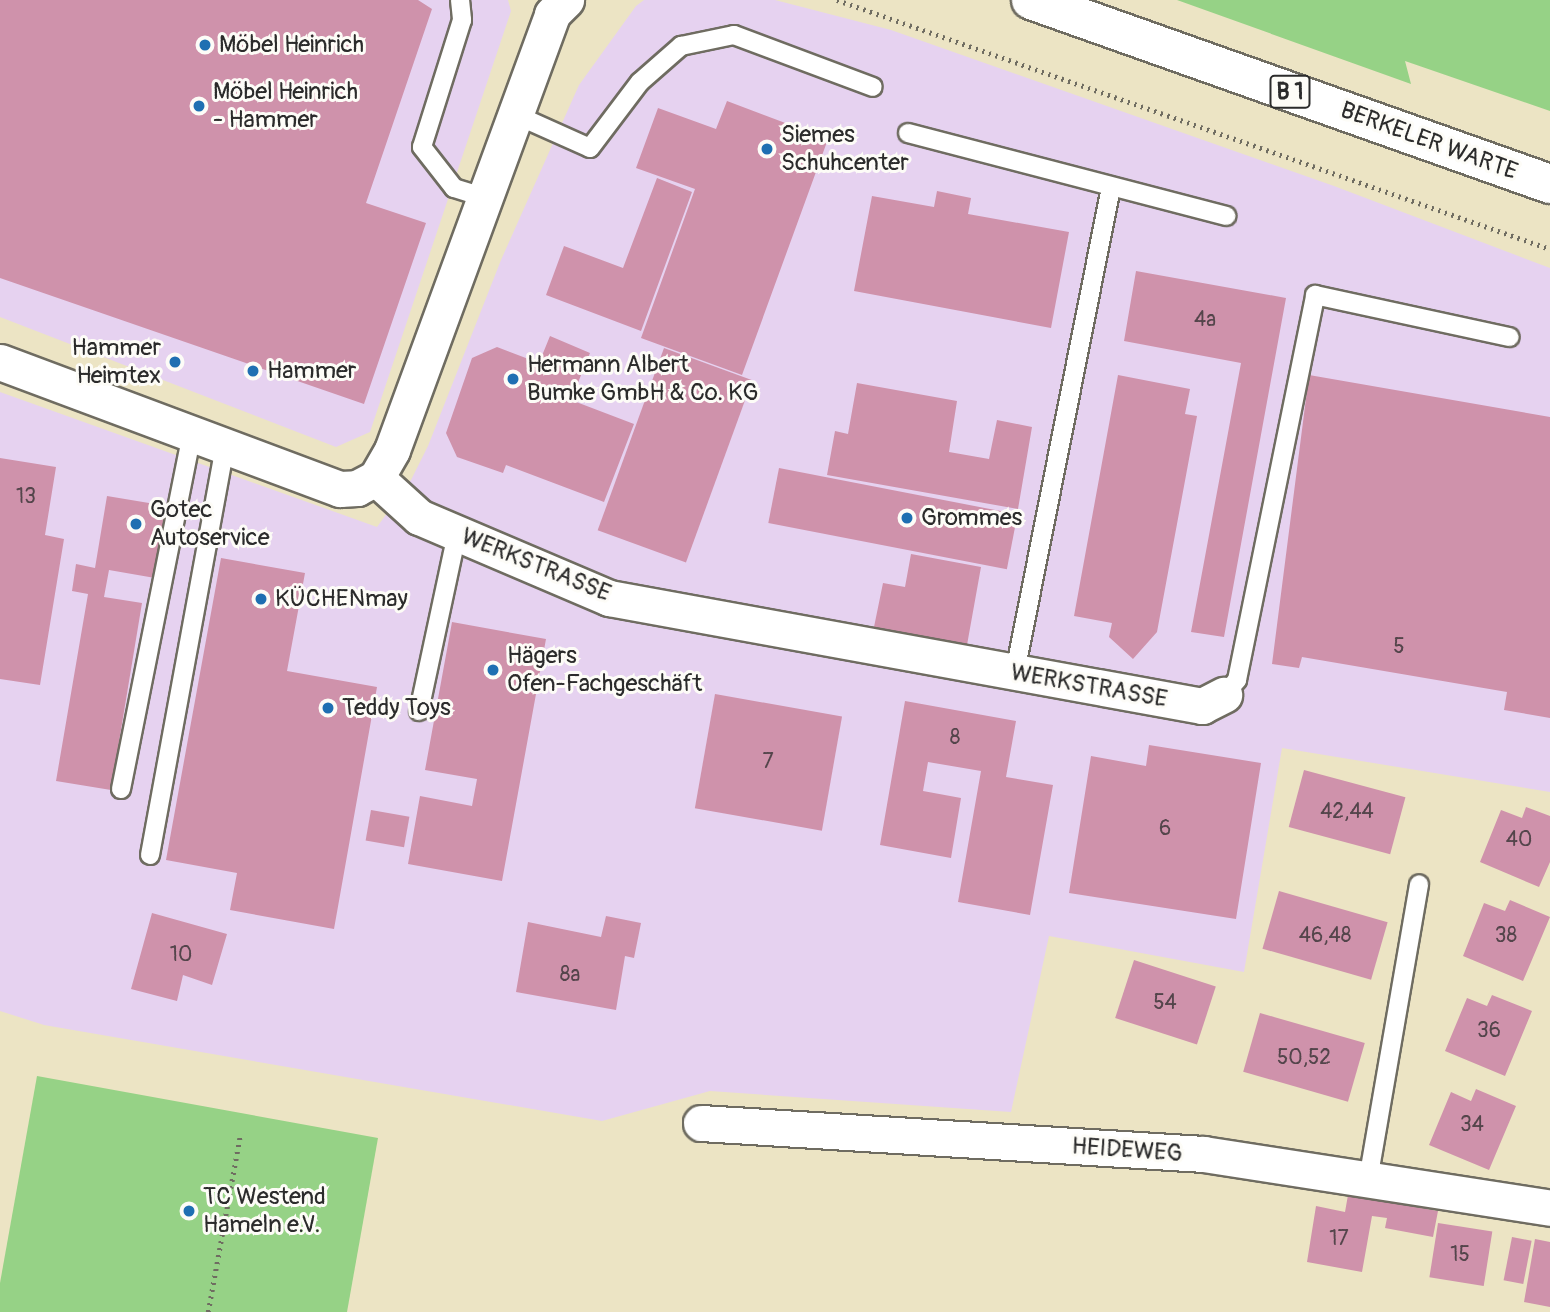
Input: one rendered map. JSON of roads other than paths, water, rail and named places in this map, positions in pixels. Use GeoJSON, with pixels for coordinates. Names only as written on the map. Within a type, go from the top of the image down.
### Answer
{"type":"FeatureCollection","features":[{"type":"Feature","properties":{"kind":"main road","name":"BERKELER WARTE"},"geometry":{"type":"LineString","coordinates":[[1031,0],[1550,184]]}},
{"type":"Feature","properties":{"kind":"street"},"geometry":{"type":"LineString","coordinates":[[0,362],[341,489],[357,488],[376,478],[392,450],[483,197],[557,5]]}},
{"type":"Feature","properties":{"kind":"street","name":"WERKSTRASSE"},"geometry":{"type":"LineString","coordinates":[[376,478],[419,517],[609,597],[1202,706],[1224,695]]}},
{"type":"Feature","properties":{"kind":"street","name":"HEIDEWEG"},"geometry":{"type":"LineString","coordinates":[[701,1123],[1203,1154],[1550,1208]]}},
{"type":"Feature","properties":{"kind":"lane"},"geometry":{"type":"LineString","coordinates":[[460,0],[462,20],[422,147],[454,188],[483,197]]}},
{"type":"Feature","properties":{"kind":"lane"},"geometry":{"type":"LineString","coordinates":[[514,114],[590,148],[640,82],[681,46],[734,36],[873,87]]}},
{"type":"Feature","properties":{"kind":"lane"},"geometry":{"type":"LineString","coordinates":[[908,133],[1226,216]]}},
{"type":"Feature","properties":{"kind":"lane"},"geometry":{"type":"LineString","coordinates":[[1015,672],[1111,186]]}},
{"type":"Feature","properties":{"kind":"lane","name":"WERKSTRASSE"},"geometry":{"type":"LineString","coordinates":[[1224,695],[1237,680],[1315,295],[1510,337]]}},
{"type":"Feature","properties":{"kind":"lane"},"geometry":{"type":"LineString","coordinates":[[121,789],[192,433]]}},
{"type":"Feature","properties":{"kind":"lane"},"geometry":{"type":"LineString","coordinates":[[150,855],[225,446]]}},
{"type":"Feature","properties":{"kind":"lane"},"geometry":{"type":"LineString","coordinates":[[419,711],[457,534]]}},
{"type":"Feature","properties":{"kind":"lane"},"geometry":{"type":"LineString","coordinates":[[1368,1180],[1419,884]]}},
{"type":"Feature","properties":{"kind":"place","name":"Möbel Heinrich"},"geometry":{"type":"Point","coordinates":[205,45]}},
{"type":"Feature","properties":{"kind":"place","name":"Möbel Heinrich - Hammer"},"geometry":{"type":"Point","coordinates":[199,106]}},
{"type":"Feature","properties":{"kind":"place","name":"Siemes Schuhcenter"},"geometry":{"type":"Point","coordinates":[767,149]}},
{"type":"Feature","properties":{"kind":"place","name":"Hammer Heimtex"},"geometry":{"type":"Point","coordinates":[175,362]}},
{"type":"Feature","properties":{"kind":"place","name":"Hammer"},"geometry":{"type":"Point","coordinates":[253,371]}},
{"type":"Feature","properties":{"kind":"place","name":"Hermann Albert Bumke GmbH & Co. KG"},"geometry":{"type":"Point","coordinates":[513,379]}},
{"type":"Feature","properties":{"kind":"place","name":"Grommes"},"geometry":{"type":"Point","coordinates":[907,518]}},
{"type":"Feature","properties":{"kind":"place","name":"Gotec Autoservice"},"geometry":{"type":"Point","coordinates":[136,524]}},
{"type":"Feature","properties":{"kind":"place","name":"KÜCHENmay"},"geometry":{"type":"Point","coordinates":[261,599]}},
{"type":"Feature","properties":{"kind":"place","name":"Hägers Ofen-Fachgeschäft"},"geometry":{"type":"Point","coordinates":[493,670]}},
{"type":"Feature","properties":{"kind":"place","name":"Teddy Toys"},"geometry":{"type":"Point","coordinates":[328,708]}},
{"type":"Feature","properties":{"kind":"place","name":"TC Westend Hameln e.V."},"geometry":{"type":"Point","coordinates":[189,1211]}}]}
